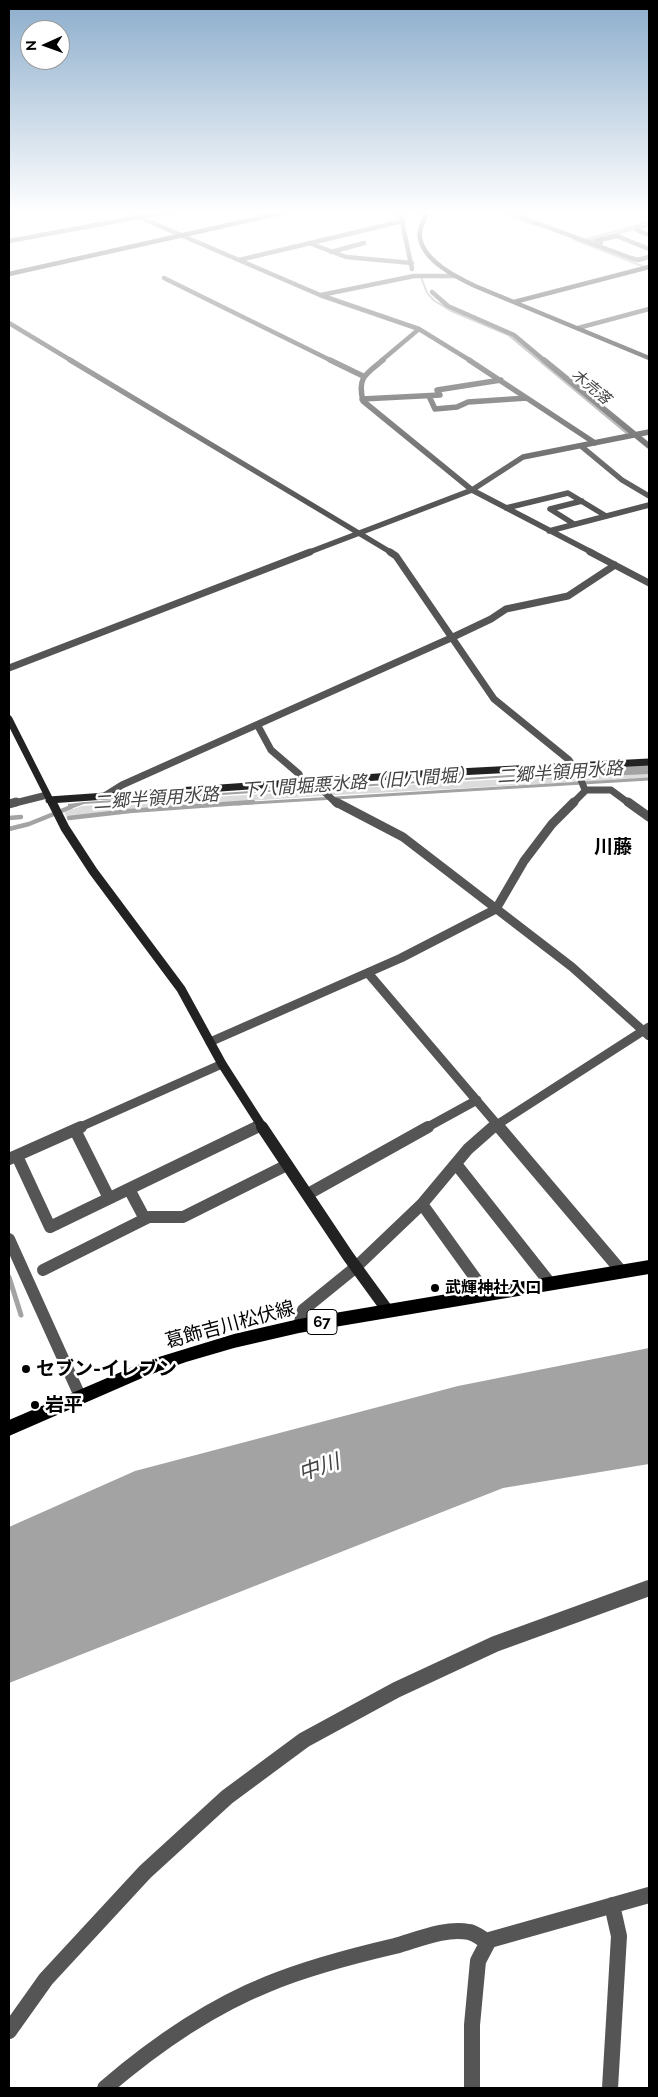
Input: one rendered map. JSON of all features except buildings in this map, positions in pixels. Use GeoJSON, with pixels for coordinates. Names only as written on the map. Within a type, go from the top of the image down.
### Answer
{"type":"FeatureCollection","features":[{"type":"Feature","properties":{"kind":"main road","name":"葛飾吉川松伏線"},"geometry":{"type":"LineString","coordinates":[[9,1428],[80,1396],[172,1360],[299,1326],[649,1267]]}},
{"type":"Feature","properties":{"kind":"street"},"geometry":{"type":"LineString","coordinates":[[229,310],[363,376]]}},
{"type":"Feature","properties":{"kind":"street"},"geometry":{"type":"LineString","coordinates":[[363,310],[419,329],[449,346],[595,443]]}},
{"type":"Feature","properties":{"kind":"street"},"geometry":{"type":"LineString","coordinates":[[457,310],[514,335],[637,434],[649,446]]}},
{"type":"Feature","properties":{"kind":"street"},"geometry":{"type":"LineString","coordinates":[[533,310],[649,358]]}},
{"type":"Feature","properties":{"kind":"street"},"geometry":{"type":"LineString","coordinates":[[578,328],[646,310]]}},
{"type":"Feature","properties":{"kind":"street"},"geometry":{"type":"LineString","coordinates":[[9,323],[396,556],[494,699],[570,760],[586,790]]}},
{"type":"Feature","properties":{"kind":"street"},"geometry":{"type":"LineString","coordinates":[[419,329],[363,376],[360,389],[362,399],[472,490],[649,583]]}},
{"type":"Feature","properties":{"kind":"street"},"geometry":{"type":"LineString","coordinates":[[362,399],[440,395],[437,390],[501,380]]}},
{"type":"Feature","properties":{"kind":"street"},"geometry":{"type":"LineString","coordinates":[[429,396],[436,409],[456,407],[468,402],[527,398]]}},
{"type":"Feature","properties":{"kind":"street"},"geometry":{"type":"LineString","coordinates":[[9,668],[472,490],[523,457],[649,432]]}},
{"type":"Feature","properties":{"kind":"street"},"geometry":{"type":"LineString","coordinates":[[582,446],[622,480],[649,496]]}},
{"type":"Feature","properties":{"kind":"street"},"geometry":{"type":"LineString","coordinates":[[506,508],[568,493],[606,516]]}},
{"type":"Feature","properties":{"kind":"street"},"geometry":{"type":"LineString","coordinates":[[574,524],[550,509],[582,501]]}},
{"type":"Feature","properties":{"kind":"street"},"geometry":{"type":"LineString","coordinates":[[549,531],[649,505]]}},
{"type":"Feature","properties":{"kind":"street"},"geometry":{"type":"LineString","coordinates":[[106,795],[122,785],[258,726],[451,638],[506,609],[568,596],[615,565]]}},
{"type":"Feature","properties":{"kind":"street"},"geometry":{"type":"LineString","coordinates":[[9,720],[62,822],[93,870],[181,989],[195,1010],[222,1064],[356,1267],[388,1311]]}},
{"type":"Feature","properties":{"kind":"street"},"geometry":{"type":"LineString","coordinates":[[258,726],[271,750],[299,774],[302,782]]}},
{"type":"Feature","properties":{"kind":"street"},"geometry":{"type":"LineString","coordinates":[[319,788],[576,770],[649,762]]}},
{"type":"Feature","properties":{"kind":"street"},"geometry":{"type":"LineString","coordinates":[[9,804],[106,795],[302,782],[319,788],[338,804],[403,837],[572,968],[647,1031],[498,1124],[468,1148],[422,1204],[356,1267],[303,1310],[299,1326]]}},
{"type":"Feature","properties":{"kind":"street"},"geometry":{"type":"LineString","coordinates":[[210,1042],[368,973],[496,909],[529,854],[552,824],[586,790],[611,790],[649,818]]}},
{"type":"Feature","properties":{"kind":"street"},"geometry":{"type":"LineString","coordinates":[[368,973],[622,1272]]}},
{"type":"Feature","properties":{"kind":"street"},"geometry":{"type":"LineString","coordinates":[[222,1064],[13,1157],[50,1227],[261,1124]]}},
{"type":"Feature","properties":{"kind":"street"},"geometry":{"type":"LineString","coordinates":[[308,1194],[477,1100]]}},
{"type":"Feature","properties":{"kind":"street"},"geometry":{"type":"LineString","coordinates":[[76,1130],[109,1198]]}},
{"type":"Feature","properties":{"kind":"street"},"geometry":{"type":"LineString","coordinates":[[43,1270],[145,1219],[183,1217],[287,1164]]}},
{"type":"Feature","properties":{"kind":"street"},"geometry":{"type":"LineString","coordinates":[[456,1164],[550,1283]]}},
{"type":"Feature","properties":{"kind":"street"},"geometry":{"type":"LineString","coordinates":[[129,1189],[145,1219]]}},
{"type":"Feature","properties":{"kind":"street"},"geometry":{"type":"LineString","coordinates":[[422,1204],[486,1293]]}},
{"type":"Feature","properties":{"kind":"street"},"geometry":{"type":"LineString","coordinates":[[9,1239],[80,1396]]}},
{"type":"Feature","properties":{"kind":"street"},"geometry":{"type":"LineString","coordinates":[[9,2031],[46,1979],[145,1872],[227,1797],[275,1760],[304,1740],[396,1690],[495,1644],[649,1588]]}},
{"type":"Feature","properties":{"kind":"street"},"geometry":{"type":"LineString","coordinates":[[105,2088],[125,2070],[179,2032],[241,1997],[291,1975],[450,1932],[470,1932],[489,1940],[649,1895]]}},
{"type":"Feature","properties":{"kind":"street"},"geometry":{"type":"LineString","coordinates":[[610,2088],[619,1936],[612,1905]]}},
{"type":"Feature","properties":{"kind":"street"},"geometry":{"type":"LineString","coordinates":[[472,2088],[472,2026],[478,1962],[489,1940]]}},
{"type":"Feature","properties":{"kind":"shaded area"},"geometry":{"type":"Polygon","coordinates":[[[649,770],[649,778],[320,796],[131,809],[67,818],[64,812],[82,806],[132,802],[649,770]]]}},
{"type":"Feature","properties":{"kind":"water"},"geometry":{"type":"Polygon","coordinates":[[[447,310],[456,310],[511,335],[631,433],[626,434],[508,336],[447,310]]]}},
{"type":"Feature","properties":{"kind":"water"},"geometry":{"type":"Polygon","coordinates":[[[572,771],[573,773],[327,789],[327,787],[572,771]]]}},
{"type":"Feature","properties":{"kind":"water"},"geometry":{"type":"Polygon","coordinates":[[[312,787],[314,789],[84,804],[68,810],[68,804],[84,802],[312,787]]]}},
{"type":"Feature","properties":{"kind":"water","name":"中川"},"geometry":{"type":"Polygon","coordinates":[[[649,1348],[649,1464],[503,1488],[9,1683],[9,1527],[135,1471],[458,1386],[649,1348]]]}},
{"type":"Feature","properties":{"kind":"waterway","name":"二郷半領用水路"},"geometry":{"type":"LineString","coordinates":[[538,773],[649,768]]}},
{"type":"Feature","properties":{"kind":"waterway","name":"下八間堀悪水路（旧八間堀）"},"geometry":{"type":"LineString","coordinates":[[236,804],[649,779]]}},
{"type":"Feature","properties":{"kind":"waterway","name":"下八間堀悪水路（旧八間堀）"},"geometry":{"type":"LineString","coordinates":[[69,818],[130,811],[253,802]]}},
{"type":"Feature","properties":{"kind":"waterway","name":"下八間堀悪水路（旧八間堀）"},"geometry":{"type":"LineString","coordinates":[[9,829],[29,824],[71,807]]}},
{"type":"Feature","properties":{"kind":"waterway","name":"下八間堀悪水路（旧八間堀）"},"geometry":{"type":"LineString","coordinates":[[9,818],[21,817]]}},
{"type":"Feature","properties":{"kind":"waterway"},"geometry":{"type":"LineString","coordinates":[[9,1277],[21,1315]]}},
{"type":"Feature","properties":{"kind":"place","name":"武輝神社入口"},"geometry":{"type":"Point","coordinates":[435,1288]}},
{"type":"Feature","properties":{"kind":"place","name":"セブン-イレブン"},"geometry":{"type":"Point","coordinates":[26,1369]}},
{"type":"Feature","properties":{"kind":"place","name":"岩平"},"geometry":{"type":"Point","coordinates":[35,1405]}},
{"type":"Feature","properties":{"kind":"district","name":"川藤"},"geometry":{"type":"Point","coordinates":[613,847]}},
{"type":"Feature","properties":{"kind":"water label","name":"木売落"},"geometry":{"type":"Point","coordinates":[591,387]}}]}
